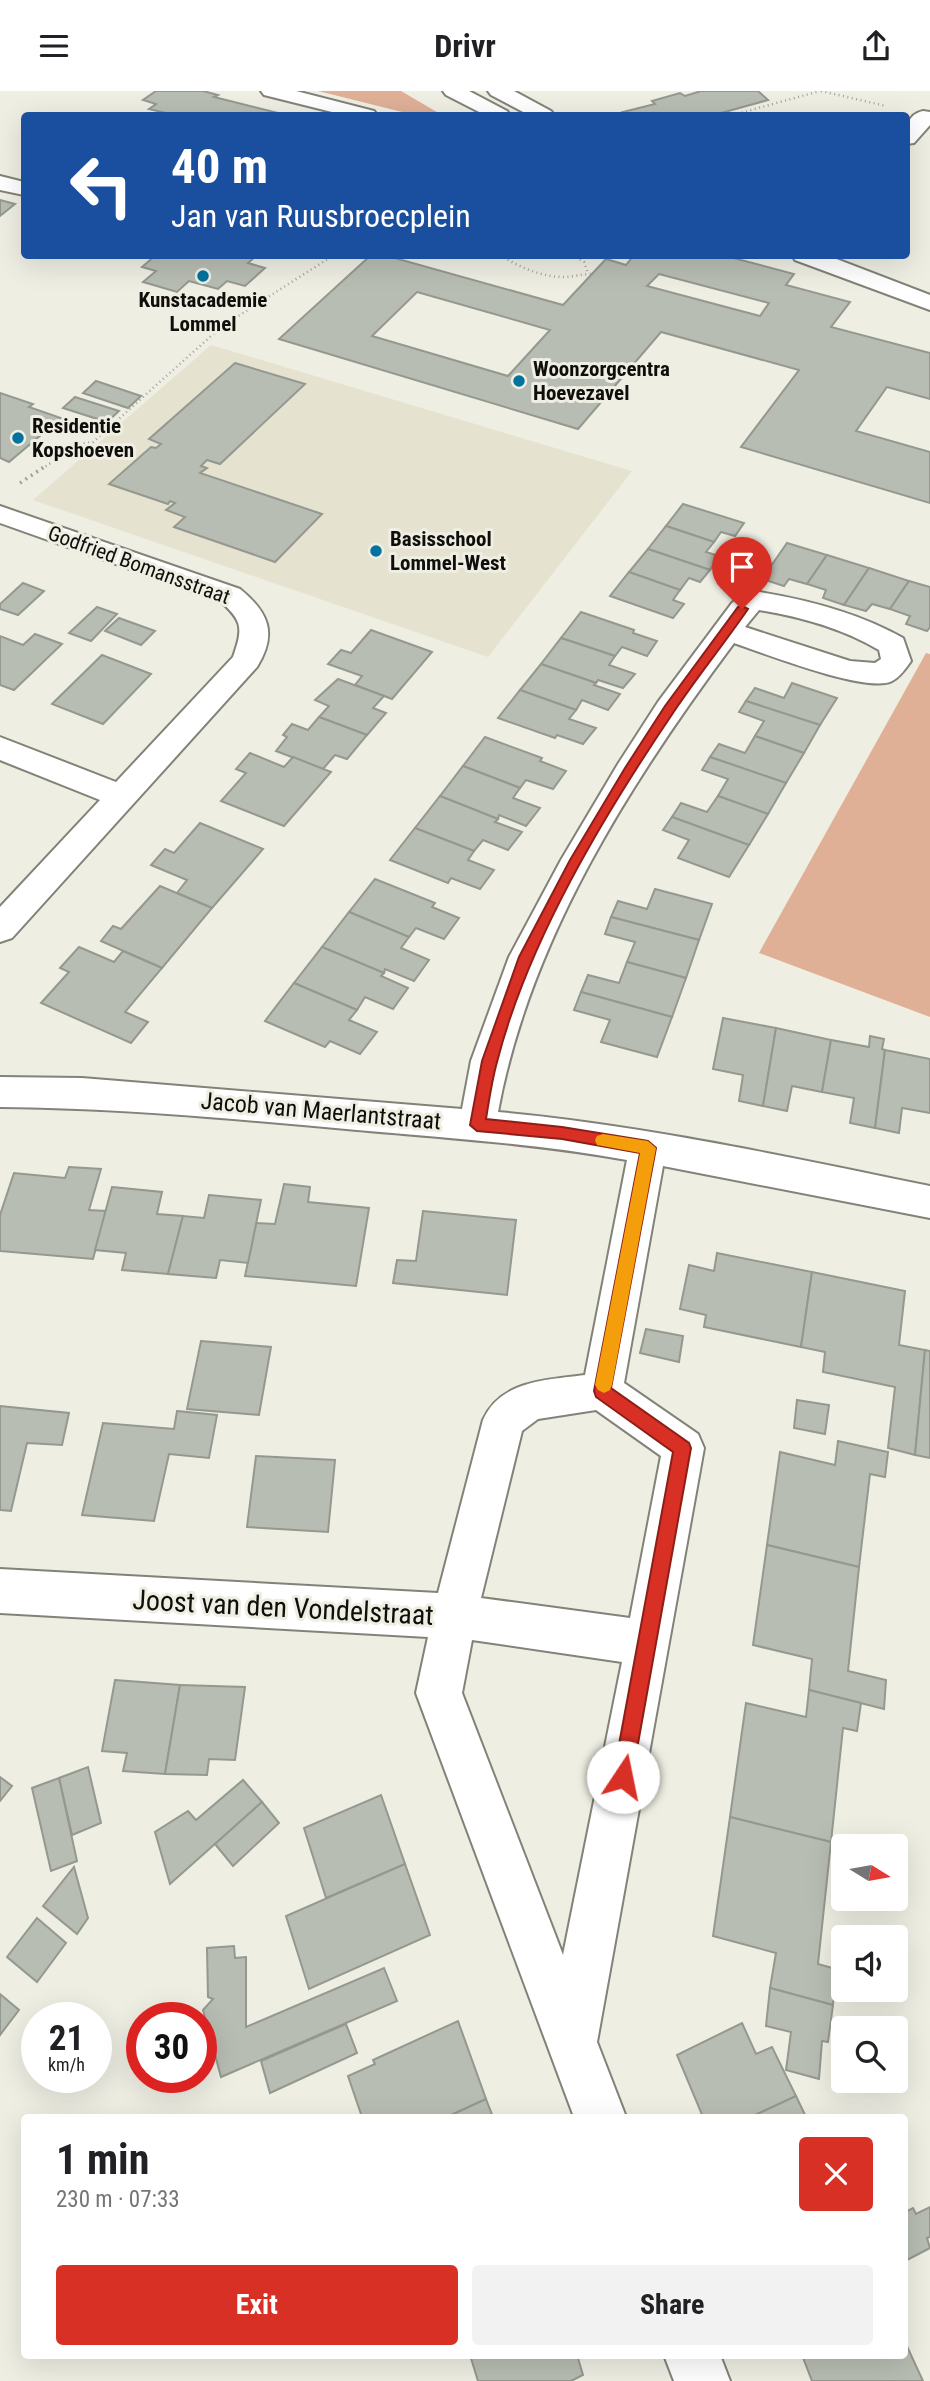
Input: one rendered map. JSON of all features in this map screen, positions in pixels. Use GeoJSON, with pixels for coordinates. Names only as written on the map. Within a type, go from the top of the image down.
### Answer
{"type":"FeatureCollection","features":[{"type":"Feature","properties":{"kind":"street"},"geometry":{"type":"LineString","coordinates":[[271,91],[355,112]]}},
{"type":"Feature","properties":{"kind":"street"},"geometry":{"type":"LineString","coordinates":[[453,91],[494,112]]}},
{"type":"Feature","properties":{"kind":"street"},"geometry":{"type":"LineString","coordinates":[[498,91],[538,112]]}},
{"type":"Feature","properties":{"kind":"street"},"geometry":{"type":"LineString","coordinates":[[910,134],[927,118]]}},
{"type":"Feature","properties":{"kind":"street"},"geometry":{"type":"LineString","coordinates":[[0,183],[21,188]]}},
{"type":"Feature","properties":{"kind":"street"},"geometry":{"type":"LineString","coordinates":[[814,259],[930,303]]}},
{"type":"Feature","properties":{"kind":"street"},"geometry":{"type":"LineString","coordinates":[[872,259],[930,280]]}},
{"type":"Feature","properties":{"kind":"street","name":"Godfried Bomansstraat"},"geometry":{"type":"LineString","coordinates":[[0,929],[247,660],[256,633],[251,612],[230,595],[6,501]]}},
{"type":"Feature","properties":{"kind":"street"},"geometry":{"type":"LineString","coordinates":[[477,1125],[489,1061],[526,957],[576,860],[629,772],[669,709],[728,631]]}},
{"type":"Feature","properties":{"kind":"street"},"geometry":{"type":"LineString","coordinates":[[0,748],[123,797]]}},
{"type":"Feature","properties":{"kind":"street","name":"Jacob van Maerlantstraat"},"geometry":{"type":"LineString","coordinates":[[0,1092],[82,1093],[224,1103],[562,1133],[804,1176],[930,1202]]}},
{"type":"Feature","properties":{"kind":"street"},"geometry":{"type":"LineString","coordinates":[[602,1391],[648,1148]]}},
{"type":"Feature","properties":{"kind":"street"},"geometry":{"type":"LineString","coordinates":[[571,2045],[649,1643],[683,1448],[602,1391],[529,1401],[504,1420],[454,1616],[649,1643]]}},
{"type":"Feature","properties":{"kind":"street","name":"Joost van den Vondelstraat"},"geometry":{"type":"LineString","coordinates":[[0,1591],[454,1616],[439,1693],[599,2114]]}},
{"type":"Feature","properties":{"kind":"street"},"geometry":{"type":"LineString","coordinates":[[694,2359],[702,2381]]}},
{"type":"Feature","properties":{"kind":"path"},"geometry":{"type":"LineString","coordinates":[[744,112],[820,91],[903,112]]}},
{"type":"Feature","properties":{"kind":"path"},"geometry":{"type":"LineString","coordinates":[[910,114],[927,118]]}},
{"type":"Feature","properties":{"kind":"path"},"geometry":{"type":"LineString","coordinates":[[6,501],[78,444],[93,443],[221,327],[328,259]]}},
{"type":"Feature","properties":{"kind":"path"},"geometry":{"type":"LineString","coordinates":[[505,259],[515,266],[564,277],[590,274],[584,262],[579,259]]}},
{"type":"Feature","properties":{"kind":"shaded area"},"geometry":{"type":"Polygon","coordinates":[[[318,91],[401,91],[437,112],[402,112],[318,91]]]}},
{"type":"Feature","properties":{"kind":"shaded area","name":"Basisschool Lommel-West"},"geometry":{"type":"Polygon","coordinates":[[[211,345],[632,471],[488,657],[33,500],[211,345]]]}},
{"type":"Feature","properties":{"kind":"shaded area"},"geometry":{"type":"Polygon","coordinates":[[[926,653],[930,654],[930,1017],[759,953],[926,653]]]}},
{"type":"Feature","properties":{"kind":"building"},"geometry":{"type":"Polygon","coordinates":[[[156,91],[203,91],[218,95],[214,97],[274,112],[162,112],[149,109],[156,104],[143,100],[156,91]]]}},
{"type":"Feature","properties":{"kind":"building"},"geometry":{"type":"Polygon","coordinates":[[[701,91],[758,91],[768,100],[725,112],[623,112],[655,104],[652,101],[680,93],[685,96],[701,91]]]}},
{"type":"Feature","properties":{"kind":"building"},"geometry":{"type":"Polygon","coordinates":[[[0,200],[15,204],[0,216],[0,200]]]}},
{"type":"Feature","properties":{"kind":"building","name":"Kunstacademie Lommel"},"geometry":{"type":"Polygon","coordinates":[[[151,259],[252,259],[248,263],[265,268],[245,286],[227,281],[218,289],[189,281],[177,292],[143,282],[156,271],[142,267],[151,259]]]}},
{"type":"Feature","properties":{"kind":"building","name":"Woonzorgcentra Hoevezavel"},"geometry":{"type":"Polygon","coordinates":[[[367,259],[398,259],[563,305],[606,259],[626,265],[631,259],[737,259],[794,274],[786,285],[850,302],[831,327],[930,353],[930,399],[887,387],[856,431],[930,452],[930,503],[741,447],[799,370],[661,332],[578,429],[279,339],[367,259]],[[659,274],[647,286],[760,316],[769,303],[659,274]],[[417,292],[372,336],[508,376],[550,330],[417,292]]]}},
{"type":"Feature","properties":{"kind":"building"},"geometry":{"type":"Polygon","coordinates":[[[235,363],[305,384],[220,464],[207,460],[201,466],[207,468],[200,473],[322,514],[275,562],[174,527],[185,517],[166,510],[175,503],[170,501],[168,504],[109,484],[151,447],[156,448],[161,444],[149,439],[235,363]]]}},
{"type":"Feature","properties":{"kind":"building"},"geometry":{"type":"Polygon","coordinates":[[[96,381],[141,396],[128,408],[83,393],[96,381]]]}},
{"type":"Feature","properties":{"kind":"building","name":"Residentie Kopshoeven"},"geometry":{"type":"Polygon","coordinates":[[[0,393],[33,404],[29,407],[61,418],[9,462],[0,458],[0,393]]]}},
{"type":"Feature","properties":{"kind":"building"},"geometry":{"type":"Polygon","coordinates":[[[75,397],[119,411],[107,422],[63,408],[75,397]]]}},
{"type":"Feature","properties":{"kind":"building"},"geometry":{"type":"Polygon","coordinates":[[[683,504],[744,523],[735,536],[721,532],[714,542],[666,526],[683,504]]]}},
{"type":"Feature","properties":{"kind":"building"},"geometry":{"type":"Polygon","coordinates":[[[666,526],[714,542],[706,552],[719,556],[710,570],[648,549],[666,526]]]}},
{"type":"Feature","properties":{"kind":"building"},"geometry":{"type":"Polygon","coordinates":[[[787,543],[827,555],[807,584],[789,579],[784,586],[762,579],[787,543]]]}},
{"type":"Feature","properties":{"kind":"building"},"geometry":{"type":"Polygon","coordinates":[[[648,549],[710,570],[700,582],[689,578],[680,590],[629,572],[648,549]]]}},
{"type":"Feature","properties":{"kind":"building"},"geometry":{"type":"Polygon","coordinates":[[[827,555],[869,568],[844,605],[823,598],[826,590],[807,584],[827,555]]]}},
{"type":"Feature","properties":{"kind":"building"},"geometry":{"type":"Polygon","coordinates":[[[869,568],[909,581],[890,609],[872,604],[866,611],[844,605],[869,568]]]}},
{"type":"Feature","properties":{"kind":"building"},"geometry":{"type":"Polygon","coordinates":[[[629,572],[680,590],[673,600],[684,604],[673,618],[610,596],[629,572]]]}},
{"type":"Feature","properties":{"kind":"building"},"geometry":{"type":"Polygon","coordinates":[[[909,581],[930,587],[930,627],[927,631],[906,624],[910,616],[890,609],[909,581]]]}},
{"type":"Feature","properties":{"kind":"building"},"geometry":{"type":"Polygon","coordinates":[[[23,583],[44,591],[18,615],[0,609],[0,604],[23,583]]]}},
{"type":"Feature","properties":{"kind":"building"},"geometry":{"type":"Polygon","coordinates":[[[97,607],[117,614],[91,641],[69,633],[97,607]]]}},
{"type":"Feature","properties":{"kind":"building"},"geometry":{"type":"Polygon","coordinates":[[[581,612],[657,641],[647,656],[622,647],[615,656],[561,638],[581,612]]]}},
{"type":"Feature","properties":{"kind":"building"},"geometry":{"type":"Polygon","coordinates":[[[119,618],[155,631],[141,645],[105,631],[119,618]]]}},
{"type":"Feature","properties":{"kind":"building"},"geometry":{"type":"Polygon","coordinates":[[[371,630],[432,652],[392,699],[355,685],[362,676],[328,664],[341,650],[351,653],[371,630]]]}},
{"type":"Feature","properties":{"kind":"building"},"geometry":{"type":"Polygon","coordinates":[[[35,634],[62,644],[14,690],[0,685],[0,636],[23,645],[35,634]]]}},
{"type":"Feature","properties":{"kind":"building"},"geometry":{"type":"Polygon","coordinates":[[[561,638],[615,656],[609,665],[635,674],[623,688],[598,680],[596,683],[541,664],[561,638]]]}},
{"type":"Feature","properties":{"kind":"building"},"geometry":{"type":"Polygon","coordinates":[[[102,655],[151,674],[103,724],[52,704],[102,655]]]}},
{"type":"Feature","properties":{"kind":"building"},"geometry":{"type":"Polygon","coordinates":[[[541,664],[620,694],[608,710],[582,700],[576,710],[520,690],[541,664]]]}},
{"type":"Feature","properties":{"kind":"building"},"geometry":{"type":"Polygon","coordinates":[[[338,679],[384,696],[373,708],[386,713],[367,735],[319,717],[329,706],[315,700],[338,679]]]}},
{"type":"Feature","properties":{"kind":"building"},"geometry":{"type":"Polygon","coordinates":[[[792,683],[837,698],[820,725],[746,701],[755,688],[784,698],[792,683]]]}},
{"type":"Feature","properties":{"kind":"building"},"geometry":{"type":"Polygon","coordinates":[[[520,690],[576,710],[569,719],[596,728],[583,744],[557,735],[555,738],[498,718],[520,690]]]}},
{"type":"Feature","properties":{"kind":"building"},"geometry":{"type":"Polygon","coordinates":[[[746,701],[820,725],[804,753],[755,736],[764,721],[739,712],[746,701]]]}},
{"type":"Feature","properties":{"kind":"building"},"geometry":{"type":"Polygon","coordinates":[[[319,717],[367,735],[347,759],[335,755],[323,769],[276,751],[287,737],[283,735],[292,724],[308,730],[319,717]]]}},
{"type":"Feature","properties":{"kind":"building"},"geometry":{"type":"Polygon","coordinates":[[[755,736],[804,753],[786,783],[710,757],[719,744],[745,753],[755,736]]]}},
{"type":"Feature","properties":{"kind":"building"},"geometry":{"type":"Polygon","coordinates":[[[485,737],[542,758],[540,761],[566,771],[553,789],[526,780],[520,788],[463,766],[485,737]]]}},
{"type":"Feature","properties":{"kind":"building"},"geometry":{"type":"Polygon","coordinates":[[[250,753],[284,767],[293,757],[331,772],[284,826],[221,801],[246,773],[236,769],[250,753]]]}},
{"type":"Feature","properties":{"kind":"building"},"geometry":{"type":"Polygon","coordinates":[[[710,757],[786,783],[768,814],[718,796],[728,779],[702,770],[710,757]]]}},
{"type":"Feature","properties":{"kind":"building"},"geometry":{"type":"Polygon","coordinates":[[[463,766],[520,788],[513,798],[540,808],[526,826],[499,815],[498,819],[440,796],[463,766]]]}},
{"type":"Feature","properties":{"kind":"building"},"geometry":{"type":"Polygon","coordinates":[[[440,796],[498,819],[495,822],[522,832],[508,850],[483,840],[474,851],[415,828],[440,796]]]}},
{"type":"Feature","properties":{"kind":"building"},"geometry":{"type":"Polygon","coordinates":[[[718,796],[768,814],[749,845],[672,817],[681,803],[707,812],[718,796]]]}},
{"type":"Feature","properties":{"kind":"building"},"geometry":{"type":"Polygon","coordinates":[[[672,817],[749,845],[729,877],[678,858],[689,840],[663,830],[672,817]]]}},
{"type":"Feature","properties":{"kind":"building"},"geometry":{"type":"Polygon","coordinates":[[[200,823],[263,849],[212,908],[177,893],[187,880],[151,865],[165,849],[174,853],[200,823]]]}},
{"type":"Feature","properties":{"kind":"building"},"geometry":{"type":"Polygon","coordinates":[[[415,828],[474,851],[468,860],[494,870],[480,889],[451,878],[448,883],[390,860],[415,828]]]}},
{"type":"Feature","properties":{"kind":"building"},"geometry":{"type":"Polygon","coordinates":[[[375,879],[435,903],[432,907],[459,918],[444,939],[416,928],[409,937],[349,912],[375,879]]]}},
{"type":"Feature","properties":{"kind":"building"},"geometry":{"type":"Polygon","coordinates":[[[160,886],[212,908],[162,968],[101,941],[113,926],[121,929],[160,886]]]}},
{"type":"Feature","properties":{"kind":"building"},"geometry":{"type":"Polygon","coordinates":[[[655,889],[712,904],[699,940],[611,917],[618,901],[647,909],[655,889]]]}},
{"type":"Feature","properties":{"kind":"building"},"geometry":{"type":"Polygon","coordinates":[[[349,912],[409,937],[401,948],[429,960],[414,981],[385,969],[384,973],[322,947],[349,912]]]}},
{"type":"Feature","properties":{"kind":"building"},"geometry":{"type":"Polygon","coordinates":[[[611,917],[699,940],[686,978],[627,962],[635,942],[605,934],[611,917]]]}},
{"type":"Feature","properties":{"kind":"building"},"geometry":{"type":"Polygon","coordinates":[[[79,947],[114,962],[123,951],[162,968],[125,1012],[148,1022],[131,1043],[41,1003],[69,972],[60,968],[79,947]]]}},
{"type":"Feature","properties":{"kind":"building"},"geometry":{"type":"Polygon","coordinates":[[[322,947],[384,973],[381,976],[408,988],[393,1009],[365,997],[357,1010],[294,983],[322,947]]]}},
{"type":"Feature","properties":{"kind":"building"},"geometry":{"type":"Polygon","coordinates":[[[627,962],[686,978],[672,1017],[581,992],[588,975],[619,983],[627,962]]]}},
{"type":"Feature","properties":{"kind":"building"},"geometry":{"type":"Polygon","coordinates":[[[294,983],[357,1010],[349,1020],[377,1032],[360,1054],[330,1041],[325,1047],[265,1021],[294,983]]]}},
{"type":"Feature","properties":{"kind":"building"},"geometry":{"type":"Polygon","coordinates":[[[581,992],[672,1017],[657,1057],[601,1042],[610,1020],[574,1010],[581,992]]]}},
{"type":"Feature","properties":{"kind":"building"},"geometry":{"type":"Polygon","coordinates":[[[723,1018],[776,1028],[763,1106],[739,1101],[743,1075],[713,1069],[723,1018]]]}},
{"type":"Feature","properties":{"kind":"building"},"geometry":{"type":"Polygon","coordinates":[[[776,1028],[831,1040],[822,1092],[792,1086],[787,1111],[763,1106],[776,1028]]]}},
{"type":"Feature","properties":{"kind":"building"},"geometry":{"type":"Polygon","coordinates":[[[870,1036],[884,1039],[882,1049],[885,1050],[875,1128],[850,1123],[854,1098],[822,1092],[831,1040],[869,1047],[870,1036]]]}},
{"type":"Feature","properties":{"kind":"building"},"geometry":{"type":"Polygon","coordinates":[[[885,1050],[930,1059],[930,1113],[902,1108],[899,1133],[875,1128],[885,1050]]]}},
{"type":"Feature","properties":{"kind":"building"},"geometry":{"type":"Polygon","coordinates":[[[69,1167],[101,1169],[89,1210],[106,1211],[93,1259],[0,1251],[0,1215],[14,1173],[65,1178],[69,1167]]]}},
{"type":"Feature","properties":{"kind":"building"},"geometry":{"type":"Polygon","coordinates":[[[284,1184],[310,1187],[308,1202],[369,1208],[356,1286],[245,1276],[256,1223],[275,1224],[284,1184]]]}},
{"type":"Feature","properties":{"kind":"building"},"geometry":{"type":"Polygon","coordinates":[[[112,1187],[162,1192],[157,1214],[183,1216],[168,1274],[122,1270],[126,1253],[95,1250],[112,1187]]]}},
{"type":"Feature","properties":{"kind":"building"},"geometry":{"type":"Polygon","coordinates":[[[209,1195],[261,1200],[248,1263],[220,1260],[216,1278],[168,1274],[183,1216],[204,1218],[209,1195]]]}},
{"type":"Feature","properties":{"kind":"building"},"geometry":{"type":"Polygon","coordinates":[[[423,1211],[516,1220],[507,1295],[393,1283],[397,1260],[416,1261],[423,1211]]]}},
{"type":"Feature","properties":{"kind":"building"},"geometry":{"type":"Polygon","coordinates":[[[717,1253],[812,1272],[801,1347],[704,1327],[706,1315],[680,1309],[689,1265],[714,1271],[717,1253]]]}},
{"type":"Feature","properties":{"kind":"building"},"geometry":{"type":"Polygon","coordinates":[[[812,1272],[905,1291],[899,1345],[925,1350],[915,1455],[888,1448],[895,1387],[823,1372],[825,1352],[801,1347],[812,1272]]]}},
{"type":"Feature","properties":{"kind":"building"},"geometry":{"type":"Polygon","coordinates":[[[646,1329],[683,1336],[679,1362],[640,1353],[646,1329]]]}},
{"type":"Feature","properties":{"kind":"building"},"geometry":{"type":"Polygon","coordinates":[[[201,1341],[271,1347],[259,1415],[187,1409],[201,1341]]]}},
{"type":"Feature","properties":{"kind":"building"},"geometry":{"type":"Polygon","coordinates":[[[925,1350],[930,1351],[930,1458],[915,1455],[925,1350]]]}},
{"type":"Feature","properties":{"kind":"building"},"geometry":{"type":"Polygon","coordinates":[[[797,1400],[829,1405],[825,1434],[794,1428],[797,1400]]]}},
{"type":"Feature","properties":{"kind":"building"},"geometry":{"type":"Polygon","coordinates":[[[0,1406],[69,1413],[62,1445],[27,1443],[11,1511],[0,1510],[0,1406]]]}},
{"type":"Feature","properties":{"kind":"building"},"geometry":{"type":"Polygon","coordinates":[[[177,1411],[217,1415],[209,1458],[169,1454],[154,1521],[82,1515],[103,1423],[174,1429],[177,1411]]]}},
{"type":"Feature","properties":{"kind":"building"},"geometry":{"type":"Polygon","coordinates":[[[838,1441],[888,1452],[885,1477],[870,1474],[859,1567],[767,1545],[780,1452],[835,1465],[838,1441]]]}},
{"type":"Feature","properties":{"kind":"building"},"geometry":{"type":"Polygon","coordinates":[[[256,1456],[335,1460],[328,1532],[247,1527],[256,1456]]]}},
{"type":"Feature","properties":{"kind":"building"},"geometry":{"type":"Polygon","coordinates":[[[767,1545],[859,1567],[848,1671],[886,1680],[884,1709],[809,1690],[812,1659],[753,1645],[767,1545]]]}},
{"type":"Feature","properties":{"kind":"building"},"geometry":{"type":"Polygon","coordinates":[[[115,1680],[180,1685],[165,1774],[123,1771],[127,1753],[102,1751],[115,1680]]]}},
{"type":"Feature","properties":{"kind":"building"},"geometry":{"type":"Polygon","coordinates":[[[180,1685],[245,1687],[235,1760],[209,1759],[207,1775],[165,1774],[180,1685]]]}},
{"type":"Feature","properties":{"kind":"building"},"geometry":{"type":"Polygon","coordinates":[[[809,1690],[861,1703],[857,1731],[843,1728],[831,1842],[730,1817],[746,1703],[806,1717],[809,1690]]]}},
{"type":"Feature","properties":{"kind":"building"},"geometry":{"type":"Polygon","coordinates":[[[88,1767],[101,1823],[72,1835],[59,1778],[88,1767]]]}},
{"type":"Feature","properties":{"kind":"building"},"geometry":{"type":"Polygon","coordinates":[[[0,1777],[12,1786],[0,1801],[0,1777]]]}},
{"type":"Feature","properties":{"kind":"building"},"geometry":{"type":"Polygon","coordinates":[[[59,1778],[77,1861],[51,1871],[32,1788],[59,1778]]]}},
{"type":"Feature","properties":{"kind":"building"},"geometry":{"type":"Polygon","coordinates":[[[243,1780],[262,1802],[170,1884],[155,1832],[188,1811],[196,1820],[243,1780]]]}},
{"type":"Feature","properties":{"kind":"building"},"geometry":{"type":"Polygon","coordinates":[[[381,1795],[405,1864],[326,1898],[304,1828],[381,1795]]]}},
{"type":"Feature","properties":{"kind":"building"},"geometry":{"type":"Polygon","coordinates":[[[262,1802],[279,1823],[233,1866],[215,1844],[262,1802]]]}},
{"type":"Feature","properties":{"kind":"building"},"geometry":{"type":"Polygon","coordinates":[[[730,1817],[831,1842],[818,1964],[831,1968],[833,2005],[770,1988],[776,1953],[713,1936],[730,1817]]]}},
{"type":"Feature","properties":{"kind":"building"},"geometry":{"type":"Polygon","coordinates":[[[405,1864],[430,1935],[309,1989],[286,1916],[405,1864]]]}},
{"type":"Feature","properties":{"kind":"building"},"geometry":{"type":"Polygon","coordinates":[[[74,1867],[88,1918],[77,1934],[43,1906],[74,1867]]]}},
{"type":"Feature","properties":{"kind":"building"},"geometry":{"type":"Polygon","coordinates":[[[37,1918],[66,1943],[37,1982],[7,1957],[37,1918]]]}},
{"type":"Feature","properties":{"kind":"building"},"geometry":{"type":"Polygon","coordinates":[[[234,1946],[235,1958],[246,1957],[246,2027],[384,1968],[397,2001],[221,2077],[217,2062],[217,2002],[210,2002],[213,1999],[208,1997],[207,1948],[234,1946]]]}},
{"type":"Feature","properties":{"kind":"building"},"geometry":{"type":"Polygon","coordinates":[[[770,1988],[833,2005],[828,2042],[822,2041],[819,2079],[786,2070],[791,2032],[766,2026],[770,1988]]]}},
{"type":"Feature","properties":{"kind":"building"},"geometry":{"type":"Polygon","coordinates":[[[0,1994],[19,2010],[0,2035],[0,1994]]]}},
{"type":"Feature","properties":{"kind":"building"},"geometry":{"type":"Polygon","coordinates":[[[458,2021],[486,2099],[454,2114],[361,2114],[348,2076],[375,2064],[373,2060],[458,2021]]]}},
{"type":"Feature","properties":{"kind":"building"},"geometry":{"type":"Polygon","coordinates":[[[742,2023],[756,2054],[772,2047],[796,2096],[757,2114],[702,2114],[677,2055],[742,2023]]]}},
{"type":"Feature","properties":{"kind":"building"},"geometry":{"type":"Polygon","coordinates":[[[346,2024],[357,2053],[270,2093],[261,2061],[346,2024]]]}},
{"type":"Feature","properties":{"kind":"building"},"geometry":{"type":"Polygon","coordinates":[[[796,2096],[805,2114],[757,2114],[796,2096]]]}},
{"type":"Feature","properties":{"kind":"building"},"geometry":{"type":"Polygon","coordinates":[[[486,2099],[492,2114],[454,2114],[486,2099]]]}},
{"type":"Feature","properties":{"kind":"building"},"geometry":{"type":"Polygon","coordinates":[[[930,2207],[930,2237],[927,2238],[930,2248],[908,2259],[908,2210],[913,2208],[916,2214],[930,2207]]]}},
{"type":"Feature","properties":{"kind":"building"},"geometry":{"type":"Polygon","coordinates":[[[908,2348],[923,2381],[812,2381],[804,2359],[908,2359],[908,2348]]]}},
{"type":"Feature","properties":{"kind":"building"},"geometry":{"type":"Polygon","coordinates":[[[471,2359],[578,2359],[583,2375],[571,2381],[478,2381],[471,2359]]]}},
{"type":"Feature","properties":{"kind":"slow traffic"},"geometry":{"type":"LineString","coordinates":[[603,1140],[648,1148],[604,1385]]}},
{"type":"Feature","properties":{"kind":"place","name":"Kunstacademie Lommel"},"geometry":{"type":"Point","coordinates":[203,276]}},
{"type":"Feature","properties":{"kind":"place","name":"Woonzorgcentra Hoevezavel"},"geometry":{"type":"Point","coordinates":[519,381]}},
{"type":"Feature","properties":{"kind":"place","name":"Residentie Kopshoeven"},"geometry":{"type":"Point","coordinates":[18,438]}},
{"type":"Feature","properties":{"kind":"place","name":"Basisschool Lommel-West"},"geometry":{"type":"Point","coordinates":[376,551]}},
{"type":"Feature","properties":{"kind":"route"},"geometry":{"type":"LineString","coordinates":[[623,1777],[683,1448],[602,1391],[648,1148],[562,1133],[477,1125],[489,1061],[526,957],[576,860],[629,772],[669,709],[714,651],[742,609]]}}]}
